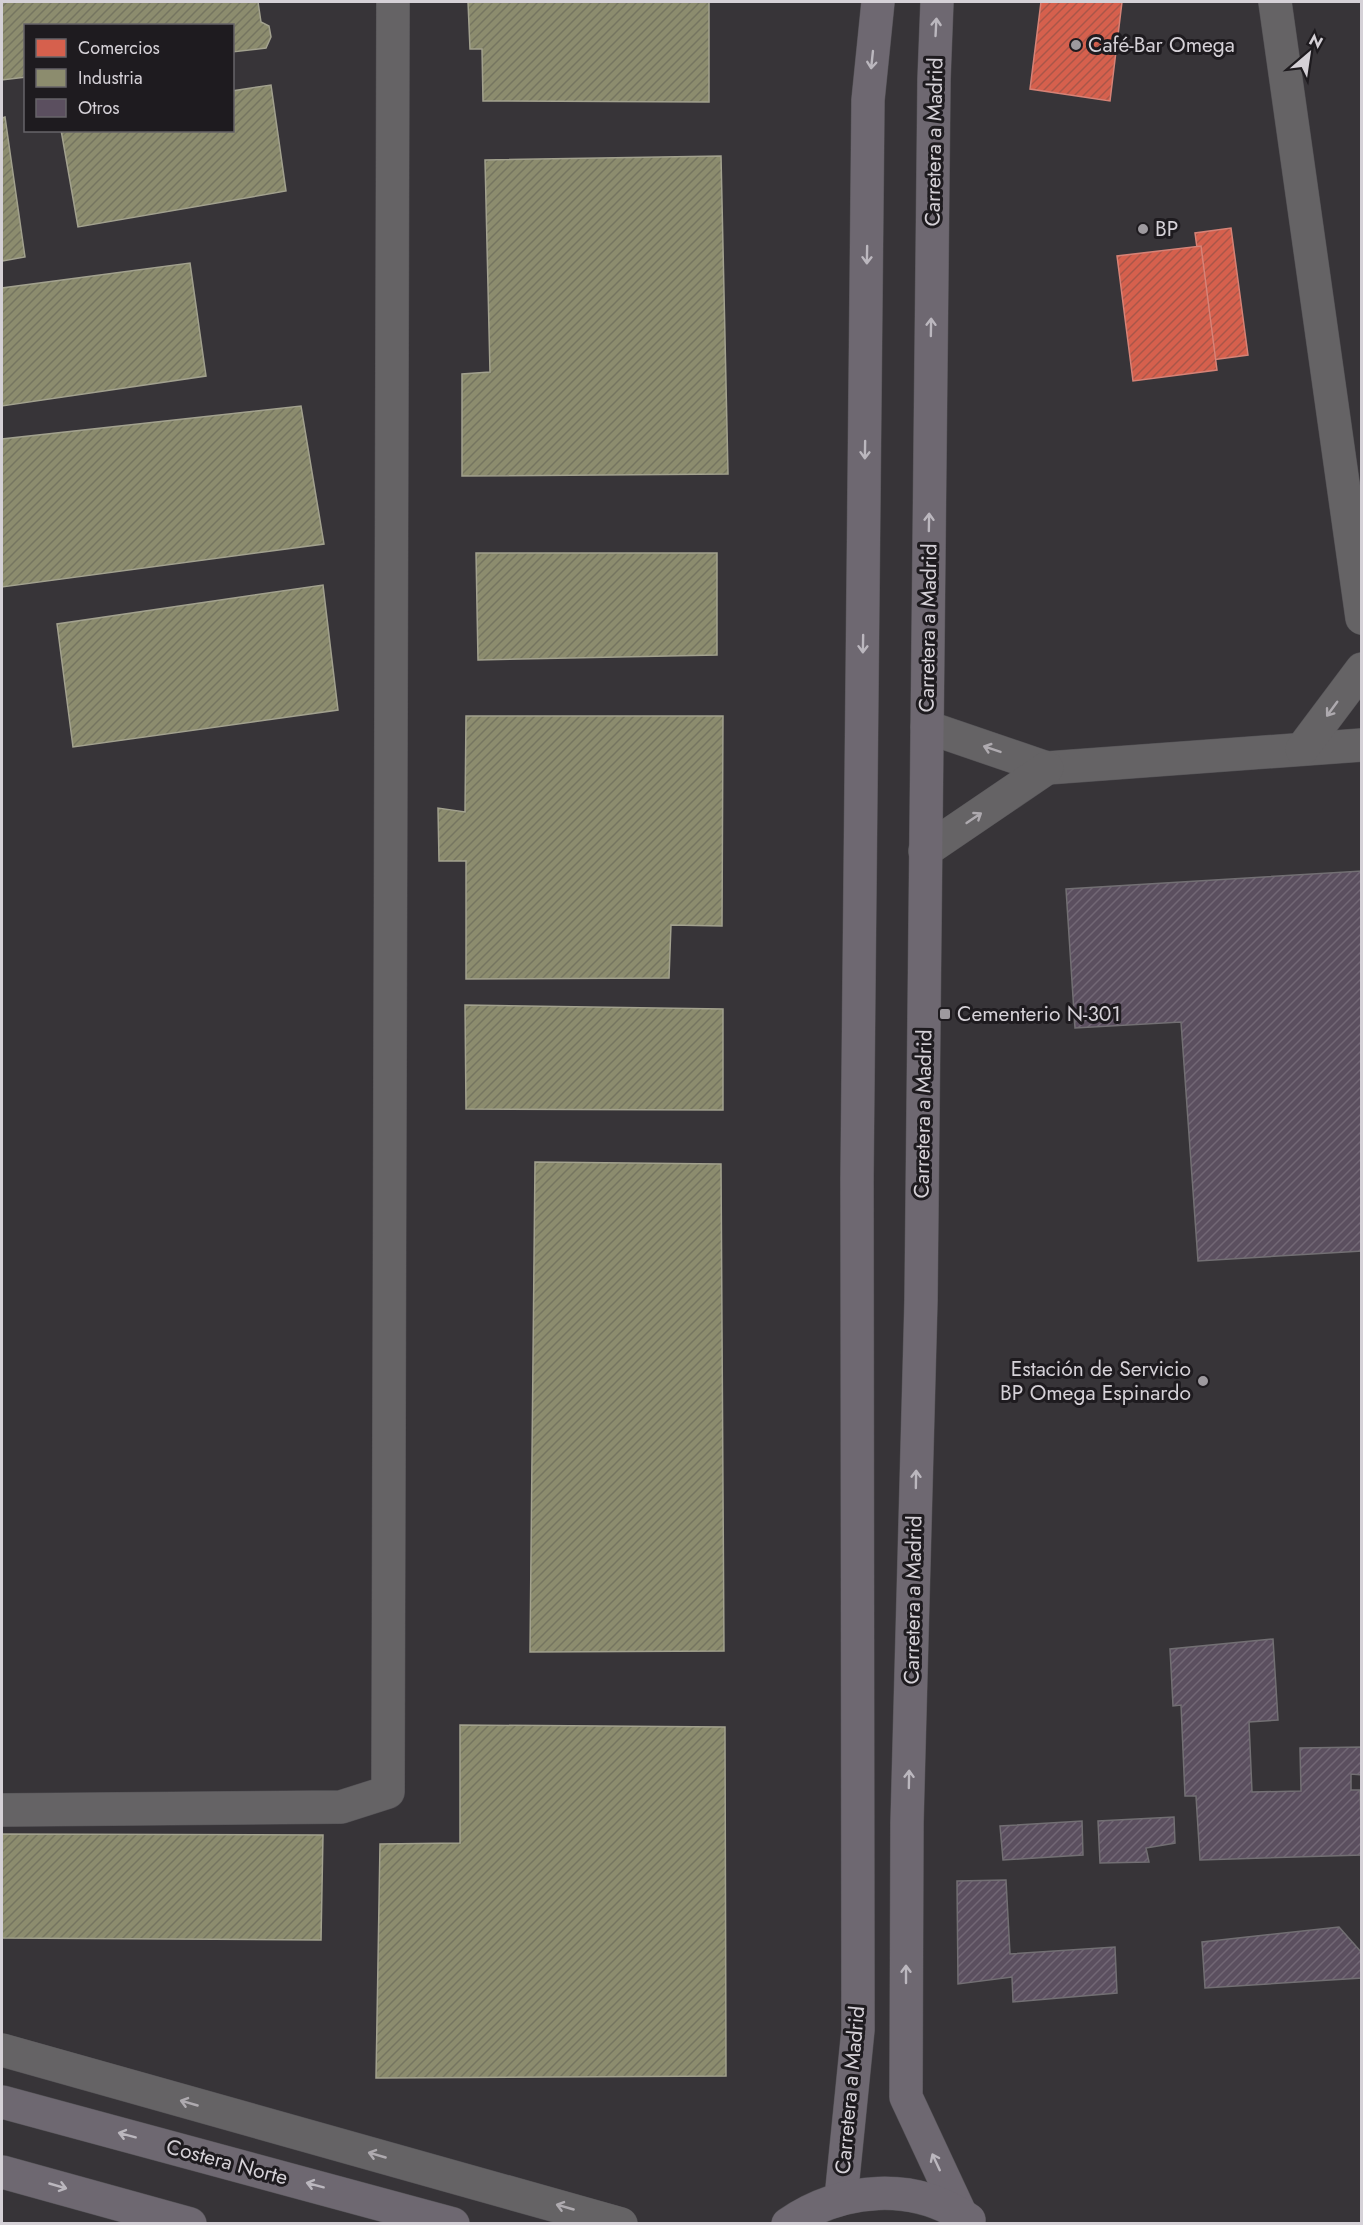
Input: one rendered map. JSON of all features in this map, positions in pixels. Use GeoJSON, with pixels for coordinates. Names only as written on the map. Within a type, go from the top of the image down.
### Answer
{"type":"FeatureCollection","features":[{"type":"Feature","properties":{"kind":"main road","name":"Carretera a Madrid"},"geometry":{"type":"LineString","coordinates":[[841,2198],[858,2030],[858,1130],[868,100],[878,2]]}},
{"type":"Feature","properties":{"kind":"main road","name":"Carretera a Madrid"},"geometry":{"type":"LineString","coordinates":[[937,2],[934,79],[921,1300],[907,1823],[906,2097],[967,2219]]}},
{"type":"Feature","properties":{"kind":"main road","name":"Costera Norte"},"geometry":{"type":"LineString","coordinates":[[2,2102],[453,2223]]}},
{"type":"Feature","properties":{"kind":"main road"},"geometry":{"type":"LineString","coordinates":[[2,2172],[190,2223]]}},
{"type":"Feature","properties":{"kind":"main road"},"geometry":{"type":"LineString","coordinates":[[788,2223],[812,2209],[841,2198],[861,2194],[903,2194],[923,2198],[967,2219]]}},
{"type":"Feature","properties":{"kind":"street"},"geometry":{"type":"LineString","coordinates":[[2,1810],[341,1807],[388,1792],[393,2]]}},
{"type":"Feature","properties":{"kind":"street"},"geometry":{"type":"LineString","coordinates":[[1275,2],[1362,618]]}},
{"type":"Feature","properties":{"kind":"street"},"geometry":{"type":"LineString","coordinates":[[1302,750],[1362,669]]}},
{"type":"Feature","properties":{"kind":"street"},"geometry":{"type":"LineString","coordinates":[[927,727],[1047,768],[1362,745]]}},
{"type":"Feature","properties":{"kind":"street"},"geometry":{"type":"LineString","coordinates":[[925,852],[1047,768]]}},
{"type":"Feature","properties":{"kind":"street"},"geometry":{"type":"LineString","coordinates":[[2,2050],[621,2223]]}},
{"type":"Feature","properties":{"kind":"building: Comercios","name":"Café-Bar Omega"},"geometry":{"type":"Polygon","coordinates":[[[1041,2],[1122,2],[1110,101],[1030,89],[1041,2]]]}},
{"type":"Feature","properties":{"kind":"building: Comercios"},"geometry":{"type":"Polygon","coordinates":[[[1231,228],[1248,355],[1212,360],[1195,233],[1231,228]]]}},
{"type":"Feature","properties":{"kind":"building: Comercios"},"geometry":{"type":"Polygon","coordinates":[[[1201,246],[1217,370],[1133,381],[1117,256],[1201,246]]]}},
{"type":"Feature","properties":{"kind":"building: Industria"},"geometry":{"type":"Polygon","coordinates":[[[2,2],[258,2],[261,22],[269,26],[271,37],[266,48],[234,52],[234,24],[24,24],[24,77],[2,80],[2,2]]]}},
{"type":"Feature","properties":{"kind":"building: Industria"},"geometry":{"type":"Polygon","coordinates":[[[468,2],[709,2],[709,102],[483,101],[482,49],[470,49],[468,2]]]}},
{"type":"Feature","properties":{"kind":"building: Industria"},"geometry":{"type":"Polygon","coordinates":[[[271,85],[286,191],[78,227],[61,132],[234,132],[234,91],[271,85]]]}},
{"type":"Feature","properties":{"kind":"building: Industria"},"geometry":{"type":"Polygon","coordinates":[[[5,117],[25,257],[2,261],[2,118],[5,117]]]}},
{"type":"Feature","properties":{"kind":"building: Industria"},"geometry":{"type":"Polygon","coordinates":[[[721,156],[728,474],[462,476],[462,374],[490,372],[485,160],[721,156]]]}},
{"type":"Feature","properties":{"kind":"building: Industria"},"geometry":{"type":"Polygon","coordinates":[[[190,263],[206,376],[2,406],[2,288],[190,263]]]}},
{"type":"Feature","properties":{"kind":"building: Industria"},"geometry":{"type":"Polygon","coordinates":[[[301,406],[324,544],[2,587],[2,439],[301,406]]]}},
{"type":"Feature","properties":{"kind":"building: Industria"},"geometry":{"type":"Polygon","coordinates":[[[476,553],[717,553],[717,655],[478,660],[476,553]]]}},
{"type":"Feature","properties":{"kind":"building: Industria"},"geometry":{"type":"Polygon","coordinates":[[[323,585],[338,710],[73,747],[57,624],[323,585]]]}},
{"type":"Feature","properties":{"kind":"building: Industria"},"geometry":{"type":"Polygon","coordinates":[[[466,716],[723,716],[722,926],[671,925],[669,978],[466,979],[466,861],[439,861],[438,808],[465,812],[466,716]]]}},
{"type":"Feature","properties":{"kind":"building: Industria"},"geometry":{"type":"Polygon","coordinates":[[[465,1005],[723,1009],[723,1110],[466,1109],[465,1005]]]}},
{"type":"Feature","properties":{"kind":"building: Industria"},"geometry":{"type":"Polygon","coordinates":[[[535,1162],[721,1164],[724,1651],[530,1652],[535,1162]]]}},
{"type":"Feature","properties":{"kind":"building: Industria"},"geometry":{"type":"Polygon","coordinates":[[[460,1725],[725,1727],[726,2076],[376,2078],[380,1844],[460,1843],[460,1725]]]}},
{"type":"Feature","properties":{"kind":"building: Industria"},"geometry":{"type":"Polygon","coordinates":[[[2,1834],[323,1835],[321,1940],[2,1938],[2,1834]]]}},
{"type":"Feature","properties":{"kind":"building: Otros"},"geometry":{"type":"Polygon","coordinates":[[[1362,871],[1362,1251],[1198,1261],[1181,1022],[1075,1028],[1066,889],[1362,871]]]}},
{"type":"Feature","properties":{"kind":"building: Otros"},"geometry":{"type":"Polygon","coordinates":[[[1273,1639],[1278,1720],[1249,1722],[1252,1792],[1301,1791],[1300,1748],[1362,1747],[1362,1775],[1351,1774],[1351,1790],[1360,1790],[1362,1855],[1200,1860],[1196,1796],[1185,1796],[1181,1705],[1173,1706],[1170,1649],[1273,1639]]]}},
{"type":"Feature","properties":{"kind":"building: Otros"},"geometry":{"type":"Polygon","coordinates":[[[1174,1817],[1175,1843],[1146,1848],[1149,1862],[1100,1863],[1098,1821],[1174,1817]]]}},
{"type":"Feature","properties":{"kind":"building: Otros"},"geometry":{"type":"Polygon","coordinates":[[[1082,1821],[1083,1855],[1003,1860],[1000,1826],[1082,1821]]]}},
{"type":"Feature","properties":{"kind":"building: Otros"},"geometry":{"type":"Polygon","coordinates":[[[1006,1880],[1010,1954],[1115,1947],[1117,1993],[1013,2002],[1012,1977],[958,1984],[957,1881],[1006,1880]]]}},
{"type":"Feature","properties":{"kind":"building: Otros"},"geometry":{"type":"Polygon","coordinates":[[[1339,1927],[1362,1953],[1362,1978],[1205,1988],[1202,1942],[1339,1927]]]}},
{"type":"Feature","properties":{"kind":"place","name":"Café-Bar Omega"},"geometry":{"type":"Point","coordinates":[1076,45]}},
{"type":"Feature","properties":{"kind":"place","name":"BP"},"geometry":{"type":"Point","coordinates":[1143,229]}},
{"type":"Feature","properties":{"kind":"place","name":"Cementerio N-301"},"geometry":{"type":"Point","coordinates":[945,1014]}},
{"type":"Feature","properties":{"kind":"place","name":"Estación de Servicio BP Omega Espinardo"},"geometry":{"type":"Point","coordinates":[1203,1381]}}]}
